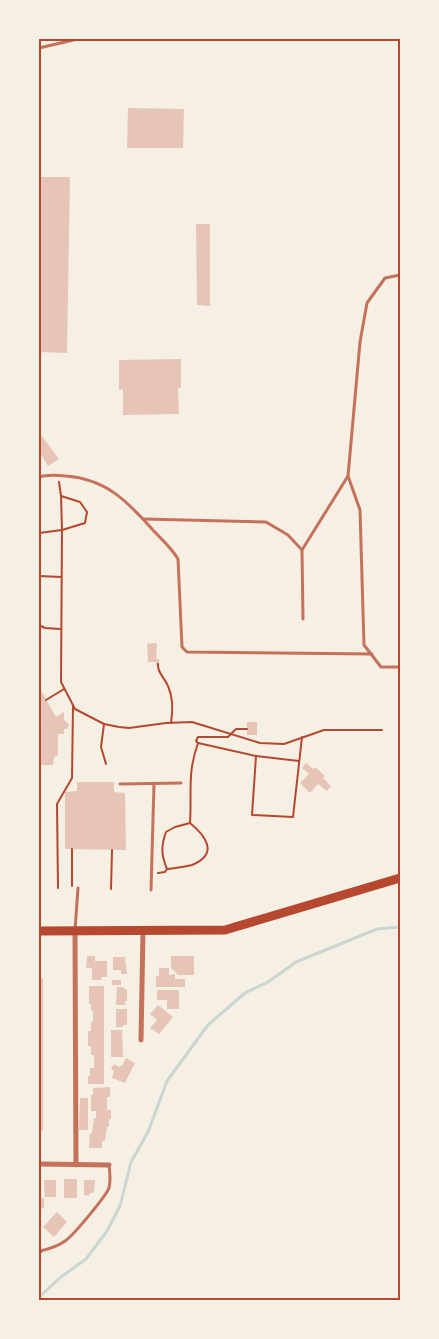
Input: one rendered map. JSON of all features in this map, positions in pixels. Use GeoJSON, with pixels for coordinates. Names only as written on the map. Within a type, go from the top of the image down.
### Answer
{"type":"FeatureCollection","features":[{"type":"Feature","properties":{"kind":"main road"},"geometry":{"type":"LineString","coordinates":[[39,931],[225,930],[400,878]]}},
{"type":"Feature","properties":{"kind":"street"},"geometry":{"type":"LineString","coordinates":[[75,931],[76,1165]]}},
{"type":"Feature","properties":{"kind":"street"},"geometry":{"type":"LineString","coordinates":[[141,1040],[143,931]]}},
{"type":"Feature","properties":{"kind":"street"},"geometry":{"type":"LineString","coordinates":[[39,1164],[109,1165]]}},
{"type":"Feature","properties":{"kind":"lane"},"geometry":{"type":"LineString","coordinates":[[39,48],[78,39]]}},
{"type":"Feature","properties":{"kind":"lane"},"geometry":{"type":"LineString","coordinates":[[400,275],[385,278],[367,303],[360,342],[348,476],[360,510],[364,645],[381,667],[400,667]]}},
{"type":"Feature","properties":{"kind":"lane"},"geometry":{"type":"LineString","coordinates":[[39,477],[58,476],[87,479],[115,493],[144,519],[178,558],[182,646],[185,651],[372,654]]}},
{"type":"Feature","properties":{"kind":"lane"},"geometry":{"type":"LineString","coordinates":[[303,619],[302,550],[348,476]]}},
{"type":"Feature","properties":{"kind":"lane"},"geometry":{"type":"LineString","coordinates":[[144,519],[266,522],[288,534],[302,550]]}},
{"type":"Feature","properties":{"kind":"lane"},"geometry":{"type":"LineString","coordinates":[[120,784],[181,783]]}},
{"type":"Feature","properties":{"kind":"lane"},"geometry":{"type":"LineString","coordinates":[[151,890],[154,784]]}},
{"type":"Feature","properties":{"kind":"lane"},"geometry":{"type":"LineString","coordinates":[[75,931],[78,888]]}},
{"type":"Feature","properties":{"kind":"lane"},"geometry":{"type":"LineString","coordinates":[[39,1251],[54,1248],[66,1240],[102,1199],[108,1191],[111,1181],[109,1165]]}},
{"type":"Feature","properties":{"kind":"path"},"geometry":{"type":"LineString","coordinates":[[58,476],[61,496],[62,530],[61,682],[73,706],[72,778],[57,804],[58,888]]}},
{"type":"Feature","properties":{"kind":"path"},"geometry":{"type":"LineString","coordinates":[[39,533],[62,530],[84,524],[87,512],[80,502],[61,496]]}},
{"type":"Feature","properties":{"kind":"path"},"geometry":{"type":"LineString","coordinates":[[39,576],[62,577]]}},
{"type":"Feature","properties":{"kind":"path"},"geometry":{"type":"LineString","coordinates":[[39,625],[46,628],[61,629]]}},
{"type":"Feature","properties":{"kind":"path"},"geometry":{"type":"LineString","coordinates":[[158,664],[158,670],[170,691],[172,706],[171,723]]}},
{"type":"Feature","properties":{"kind":"path"},"geometry":{"type":"LineString","coordinates":[[46,700],[64,689]]}},
{"type":"Feature","properties":{"kind":"path"},"geometry":{"type":"LineString","coordinates":[[73,706],[104,724],[129,728],[192,722],[255,742],[271,744],[284,744],[324,730],[382,730]]}},
{"type":"Feature","properties":{"kind":"path"},"geometry":{"type":"LineString","coordinates":[[104,724],[101,747],[106,764]]}},
{"type":"Feature","properties":{"kind":"path"},"geometry":{"type":"LineString","coordinates":[[190,823],[192,760],[198,743],[196,741],[198,737],[223,738],[228,737],[236,729],[247,729]]}},
{"type":"Feature","properties":{"kind":"path"},"geometry":{"type":"LineString","coordinates":[[256,756],[252,815],[293,817],[302,737]]}},
{"type":"Feature","properties":{"kind":"path"},"geometry":{"type":"LineString","coordinates":[[198,743],[256,756],[300,762]]}},
{"type":"Feature","properties":{"kind":"path"},"geometry":{"type":"LineString","coordinates":[[167,869],[162,857],[161,845],[166,832],[175,827],[190,823]]}},
{"type":"Feature","properties":{"kind":"path"},"geometry":{"type":"LineString","coordinates":[[152,874],[190,865],[200,860],[206,852],[208,844],[206,838],[190,823]]}},
{"type":"Feature","properties":{"kind":"path"},"geometry":{"type":"LineString","coordinates":[[72,849],[72,888]]}},
{"type":"Feature","properties":{"kind":"path"},"geometry":{"type":"LineString","coordinates":[[111,889],[112,850]]}},
{"type":"Feature","properties":{"kind":"building"},"geometry":{"type":"Polygon","coordinates":[[[128,108],[184,109],[183,148],[127,148],[128,108]]]}},
{"type":"Feature","properties":{"kind":"building"},"geometry":{"type":"Polygon","coordinates":[[[39,177],[70,177],[67,353],[39,352],[39,177]]]}},
{"type":"Feature","properties":{"kind":"building"},"geometry":{"type":"Polygon","coordinates":[[[196,224],[210,224],[210,306],[197,305],[196,224]]]}},
{"type":"Feature","properties":{"kind":"building"},"geometry":{"type":"Polygon","coordinates":[[[181,359],[181,388],[178,388],[179,414],[123,415],[123,389],[119,390],[119,360],[181,359]]]}},
{"type":"Feature","properties":{"kind":"building"},"geometry":{"type":"Polygon","coordinates":[[[39,432],[59,459],[48,466],[39,451],[39,432]]]}},
{"type":"Feature","properties":{"kind":"building"},"geometry":{"type":"Polygon","coordinates":[[[147,644],[157,644],[156,659],[159,659],[159,665],[156,665],[156,662],[148,662],[147,644]]]}},
{"type":"Feature","properties":{"kind":"building"},"geometry":{"type":"Polygon","coordinates":[[[39,654],[41,676],[39,678],[39,654]]]}},
{"type":"Feature","properties":{"kind":"building"},"geometry":{"type":"Polygon","coordinates":[[[39,687],[56,717],[64,712],[64,720],[69,724],[67,729],[64,729],[64,734],[58,734],[58,755],[54,757],[53,765],[39,765],[39,728],[42,726],[39,721],[39,687]]]}},
{"type":"Feature","properties":{"kind":"building"},"geometry":{"type":"Polygon","coordinates":[[[247,722],[257,722],[257,735],[247,735],[247,722]]]}},
{"type":"Feature","properties":{"kind":"building"},"geometry":{"type":"Polygon","coordinates":[[[306,763],[313,769],[315,767],[325,776],[323,778],[331,786],[327,791],[318,784],[310,793],[300,783],[309,774],[302,768],[306,763]]]}},
{"type":"Feature","properties":{"kind":"building"},"geometry":{"type":"Polygon","coordinates":[[[77,782],[114,782],[114,792],[125,793],[126,850],[65,849],[65,792],[77,791],[77,782]]]}},
{"type":"Feature","properties":{"kind":"building"},"geometry":{"type":"Polygon","coordinates":[[[87,956],[95,956],[95,961],[107,961],[107,977],[101,977],[101,980],[92,980],[92,968],[86,968],[87,956]]]}},
{"type":"Feature","properties":{"kind":"building"},"geometry":{"type":"Polygon","coordinates":[[[171,956],[194,956],[194,975],[178,975],[171,968],[171,956]]]}},
{"type":"Feature","properties":{"kind":"building"},"geometry":{"type":"Polygon","coordinates":[[[113,957],[125,957],[127,974],[121,974],[121,970],[113,970],[113,957]]]}},
{"type":"Feature","properties":{"kind":"building"},"geometry":{"type":"Polygon","coordinates":[[[159,968],[169,968],[169,975],[175,974],[175,979],[185,979],[185,987],[156,987],[156,977],[159,975],[159,968]]]}},
{"type":"Feature","properties":{"kind":"building"},"geometry":{"type":"Polygon","coordinates":[[[39,978],[43,978],[43,1131],[39,1131],[39,978]]]}},
{"type":"Feature","properties":{"kind":"building"},"geometry":{"type":"Polygon","coordinates":[[[112,980],[121,980],[121,985],[112,985],[112,980]]]}},
{"type":"Feature","properties":{"kind":"building"},"geometry":{"type":"Polygon","coordinates":[[[89,986],[104,986],[104,1084],[88,1084],[90,1068],[94,1068],[94,1055],[91,1055],[91,1046],[88,1046],[88,1031],[91,1031],[91,1022],[93,1022],[93,1011],[91,1011],[91,1004],[89,1004],[89,986]]]}},
{"type":"Feature","properties":{"kind":"building"},"geometry":{"type":"Polygon","coordinates":[[[117,987],[127,989],[125,1005],[116,1005],[117,987]]]}},
{"type":"Feature","properties":{"kind":"building"},"geometry":{"type":"Polygon","coordinates":[[[157,990],[179,990],[179,1009],[167,1009],[167,1000],[157,1000],[157,990]]]}},
{"type":"Feature","properties":{"kind":"building"},"geometry":{"type":"Polygon","coordinates":[[[158,1005],[173,1017],[159,1034],[150,1028],[157,1020],[150,1014],[158,1005]]]}},
{"type":"Feature","properties":{"kind":"building"},"geometry":{"type":"Polygon","coordinates":[[[116,1009],[127,1009],[127,1025],[116,1027],[116,1009]]]}},
{"type":"Feature","properties":{"kind":"building"},"geometry":{"type":"Polygon","coordinates":[[[111,1030],[122,1030],[123,1057],[111,1057],[111,1030]]]}},
{"type":"Feature","properties":{"kind":"building"},"geometry":{"type":"Polygon","coordinates":[[[126,1058],[135,1063],[125,1083],[112,1078],[114,1071],[111,1069],[114,1064],[122,1066],[126,1058]]]}},
{"type":"Feature","properties":{"kind":"building"},"geometry":{"type":"Polygon","coordinates":[[[110,1087],[110,1097],[107,1097],[107,1110],[111,1110],[111,1119],[109,1119],[105,1141],[102,1141],[102,1148],[89,1148],[90,1133],[92,1133],[94,1118],[96,1118],[96,1111],[91,1111],[93,1088],[110,1087]]]}},
{"type":"Feature","properties":{"kind":"building"},"geometry":{"type":"Polygon","coordinates":[[[80,1098],[88,1098],[88,1130],[79,1130],[80,1098]]]}},
{"type":"Feature","properties":{"kind":"building"},"geometry":{"type":"Polygon","coordinates":[[[64,1179],[77,1179],[77,1198],[64,1198],[64,1179]]]}},
{"type":"Feature","properties":{"kind":"building"},"geometry":{"type":"Polygon","coordinates":[[[44,1180],[56,1180],[56,1197],[45,1197],[44,1180]]]}},
{"type":"Feature","properties":{"kind":"building"},"geometry":{"type":"Polygon","coordinates":[[[84,1180],[95,1180],[94,1192],[89,1194],[89,1196],[84,1195],[84,1180]]]}},
{"type":"Feature","properties":{"kind":"building"},"geometry":{"type":"Polygon","coordinates":[[[39,1198],[44,1198],[44,1208],[39,1208],[39,1198]]]}},
{"type":"Feature","properties":{"kind":"building"},"geometry":{"type":"Polygon","coordinates":[[[57,1212],[67,1222],[54,1237],[43,1227],[57,1212]]]}},
{"type":"Feature","properties":{"kind":"waterway"},"geometry":{"type":"LineString","coordinates":[[39,1297],[61,1277],[86,1259],[107,1231],[120,1206],[131,1162],[148,1132],[167,1081],[208,1025],[245,993],[268,982],[296,962],[377,929],[400,927]]}}]}
